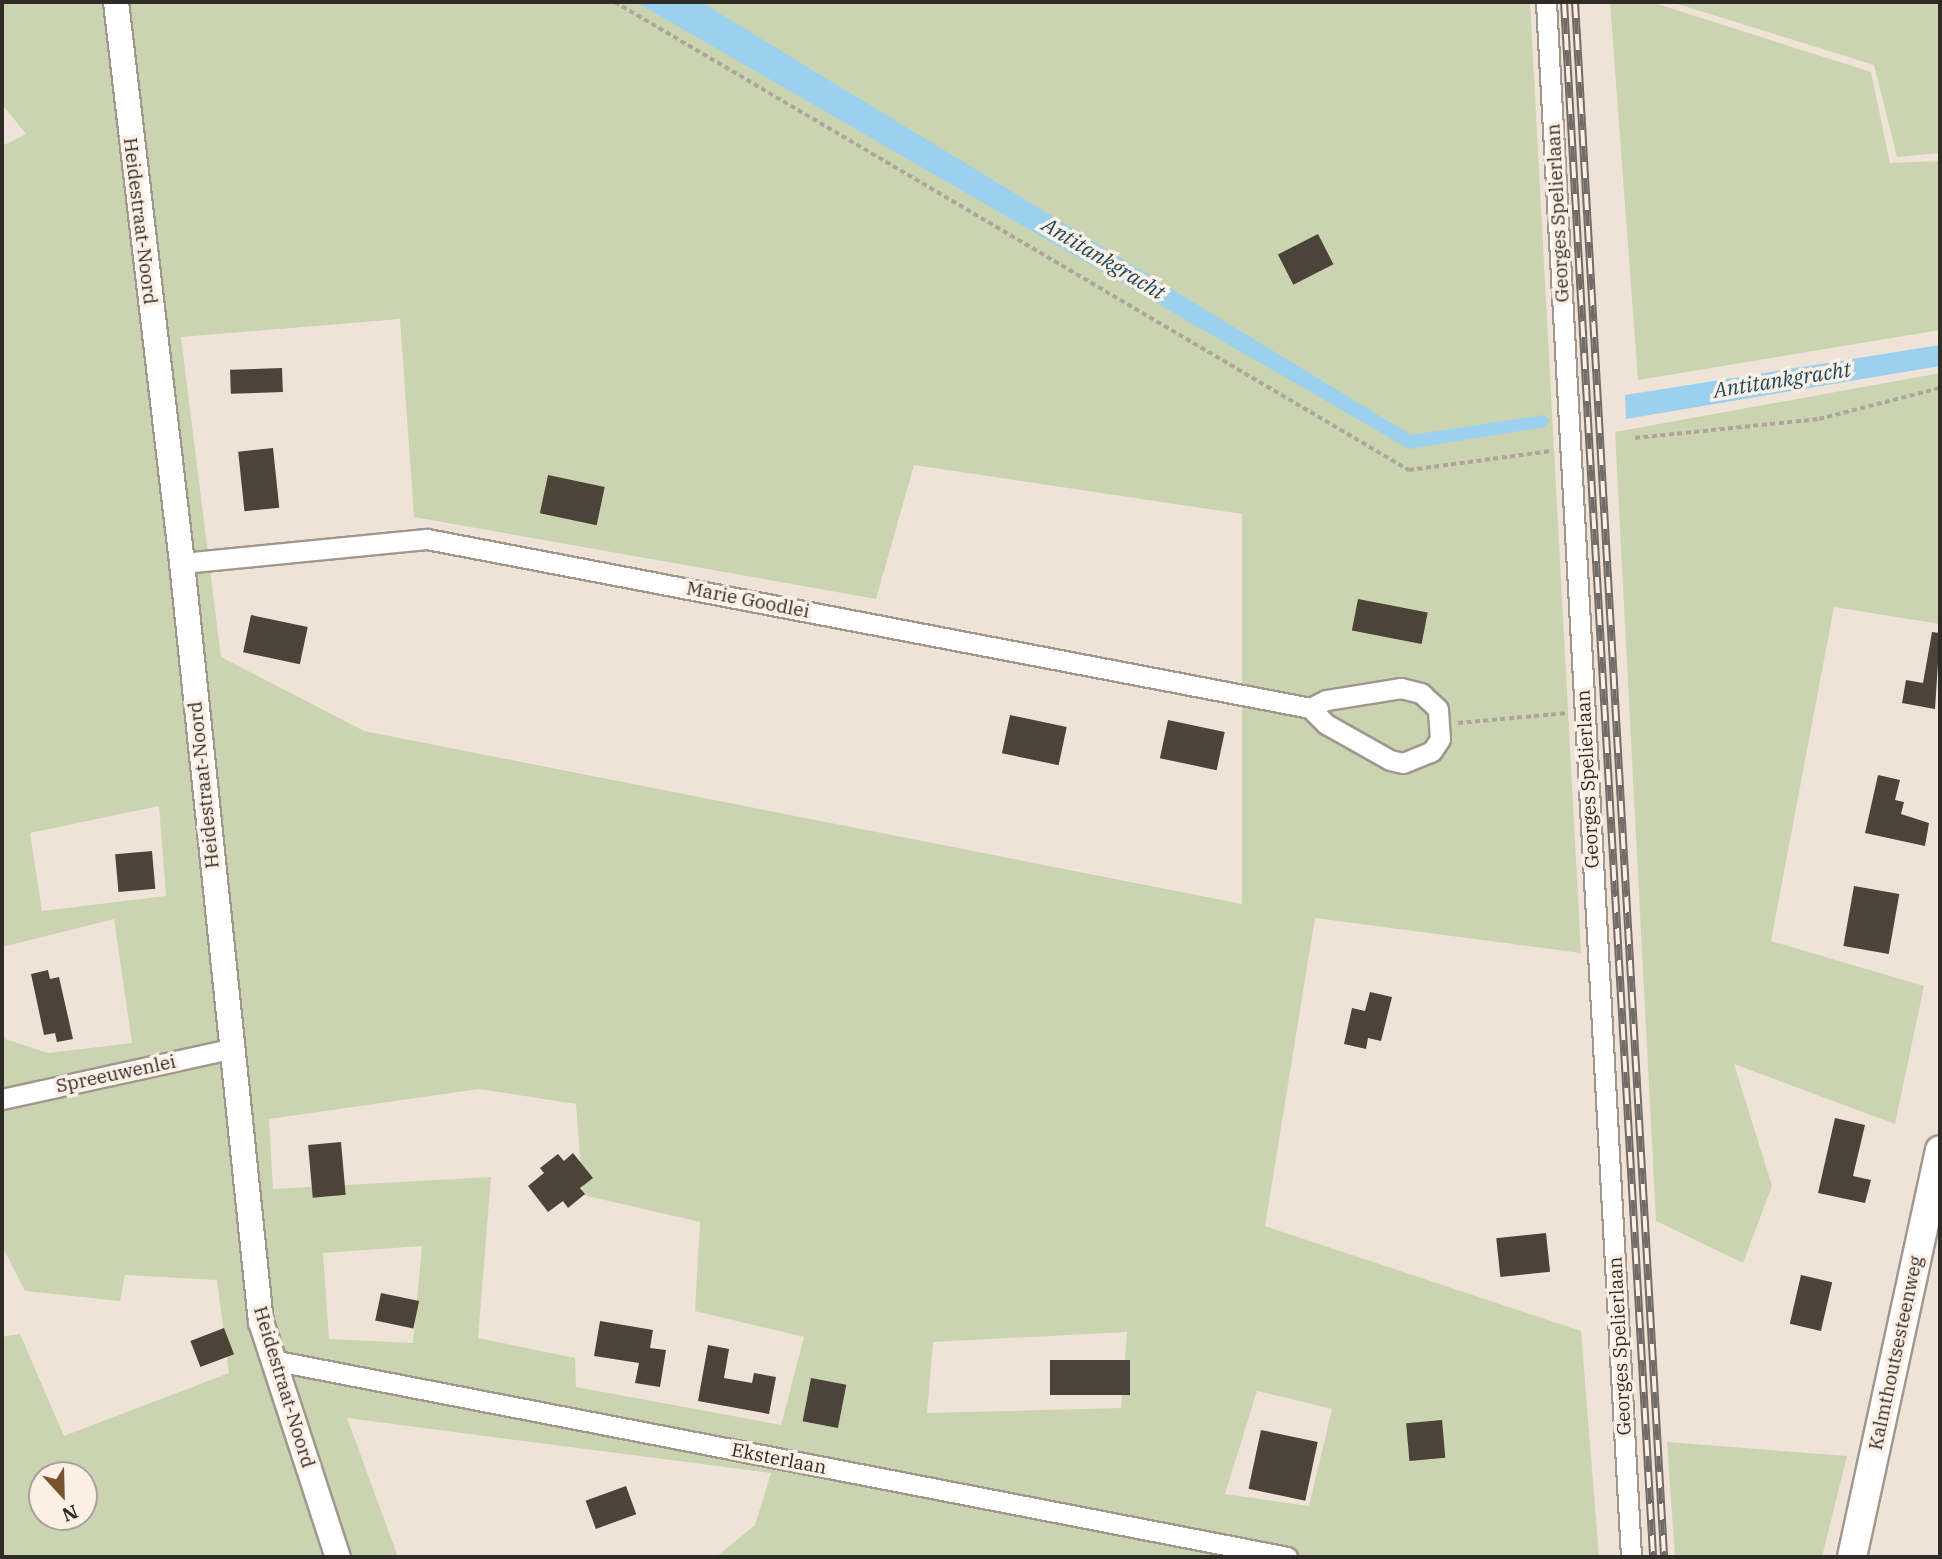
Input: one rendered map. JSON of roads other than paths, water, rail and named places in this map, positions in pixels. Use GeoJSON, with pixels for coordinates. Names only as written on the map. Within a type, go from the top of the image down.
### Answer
{"type":"FeatureCollection","features":[{"type":"Feature","properties":{"kind":"main road","name":"Kalmthoutsesteenweg"},"geometry":{"type":"LineString","coordinates":[[1852,1557],[1940,1150]]}},
{"type":"Feature","properties":{"kind":"street","name":"Heidestraat-Noord"},"geometry":{"type":"LineString","coordinates":[[116,2],[182,563],[257,1293],[272,1360],[338,1557]]}},
{"type":"Feature","properties":{"kind":"street","name":"Georges Spelierlaan"},"geometry":{"type":"LineString","coordinates":[[1546,2],[1567,449],[1585,711],[1632,1557]]}},
{"type":"Feature","properties":{"kind":"street","name":"Marie Goodlei"},"geometry":{"type":"LineString","coordinates":[[182,563],[427,539],[1310,708],[1326,724],[1390,760],[1403,763],[1432,751],[1440,739],[1442,725],[1438,709],[1422,693],[1401,688],[1325,700],[1310,708]]}},
{"type":"Feature","properties":{"kind":"street","name":"Spreeuwenlei"},"geometry":{"type":"LineString","coordinates":[[2,1099],[230,1049]]}},
{"type":"Feature","properties":{"kind":"street","name":"Eksterlaan"},"geometry":{"type":"LineString","coordinates":[[272,1360],[1287,1557]]}},
{"type":"Feature","properties":{"kind":"water","name":"Antitankgracht"},"geometry":{"type":"Polygon","coordinates":[[[636,2],[701,2],[1411,435],[1544,415],[1550,421],[1545,427],[1409,449],[636,2]]]}},
{"type":"Feature","properties":{"kind":"water","name":"Antitankgracht"},"geometry":{"type":"Polygon","coordinates":[[[1940,345],[1940,366],[1626,419],[1625,395],[1940,345]]]}},
{"type":"Feature","properties":{"kind":"railway"},"geometry":{"type":"LineString","coordinates":[[1564,2],[1653,1557]]}},
{"type":"Feature","properties":{"kind":"railway"},"geometry":{"type":"LineString","coordinates":[[1575,2],[1664,1557]]}}]}
